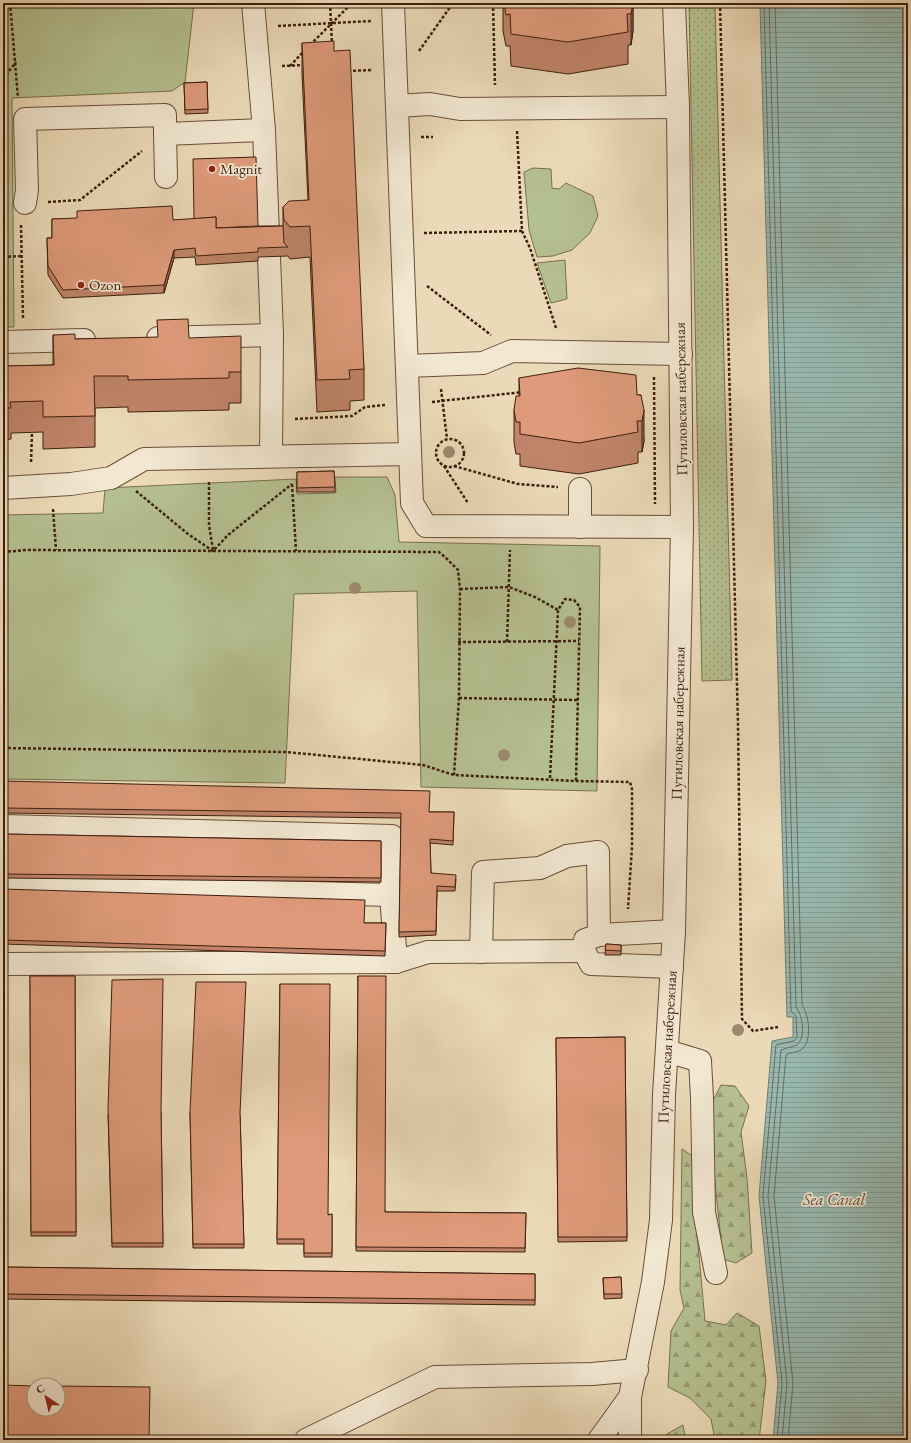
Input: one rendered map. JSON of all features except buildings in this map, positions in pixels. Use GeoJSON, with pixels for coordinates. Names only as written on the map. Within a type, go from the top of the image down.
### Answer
{"type":"FeatureCollection","features":[{"type":"Feature","properties":{"kind":"street"},"geometry":{"type":"LineString","coordinates":[[253,3],[257,67],[264,130],[268,235]]}},
{"type":"Feature","properties":{"kind":"street","name":"Путиловская набережная"},"geometry":{"type":"LineString","coordinates":[[630,1440],[630,1397],[637,1370],[653,1282],[660,1220],[667,1051],[674,932],[682,527],[678,108],[674,3]]}},
{"type":"Feature","properties":{"kind":"street"},"geometry":{"type":"LineString","coordinates":[[393,11],[412,503],[426,526],[682,527]]}},
{"type":"Feature","properties":{"kind":"street"},"geometry":{"type":"LineString","coordinates":[[397,106],[430,104],[460,109],[678,108]]}},
{"type":"Feature","properties":{"kind":"street"},"geometry":{"type":"LineString","coordinates":[[25,203],[27,190],[25,119],[165,116],[166,177]]}},
{"type":"Feature","properties":{"kind":"street"},"geometry":{"type":"LineString","coordinates":[[165,134],[264,130]]}},
{"type":"Feature","properties":{"kind":"street"},"geometry":{"type":"LineString","coordinates":[[269,256],[272,335],[271,455]]}},
{"type":"Feature","properties":{"kind":"street"},"geometry":{"type":"LineString","coordinates":[[140,338],[272,335]]}},
{"type":"Feature","properties":{"kind":"street"},"geometry":{"type":"LineString","coordinates":[[13,342],[101,340]]}},
{"type":"Feature","properties":{"kind":"street"},"geometry":{"type":"LineString","coordinates":[[406,366],[483,363],[512,351],[681,354]]}},
{"type":"Feature","properties":{"kind":"street"},"geometry":{"type":"LineString","coordinates":[[572,351],[580,374]]}},
{"type":"Feature","properties":{"kind":"street"},"geometry":{"type":"LineString","coordinates":[[3,488],[53,485],[111,478],[144,459],[271,455],[410,454]]}},
{"type":"Feature","properties":{"kind":"street"},"geometry":{"type":"LineString","coordinates":[[580,489],[580,527]]}},
{"type":"Feature","properties":{"kind":"street"},"geometry":{"type":"LineString","coordinates":[[3,826],[392,836],[391,895],[396,962]]}},
{"type":"Feature","properties":{"kind":"street"},"geometry":{"type":"LineString","coordinates":[[481,952],[484,872],[540,868],[567,856],[598,852],[599,935]]}},
{"type":"Feature","properties":{"kind":"street"},"geometry":{"type":"LineString","coordinates":[[3,885],[391,895]]}},
{"type":"Feature","properties":{"kind":"street"},"geometry":{"type":"LineString","coordinates":[[672,967],[591,964],[584,951],[585,940],[599,935],[674,932]]}},
{"type":"Feature","properties":{"kind":"street"},"geometry":{"type":"LineString","coordinates":[[3,964],[396,962],[428,952],[584,951]]}},
{"type":"Feature","properties":{"kind":"street"},"geometry":{"type":"LineString","coordinates":[[667,1051],[700,1061],[704,1212],[716,1273]]}},
{"type":"Feature","properties":{"kind":"street"},"geometry":{"type":"LineString","coordinates":[[306,1440],[435,1376],[592,1374],[637,1370]]}},
{"type":"Feature","properties":{"kind":"street"},"geometry":{"type":"LineString","coordinates":[[600,1440],[630,1397]]}},
{"type":"Feature","properties":{"kind":"path"},"geometry":{"type":"LineString","coordinates":[[10,3],[18,100],[25,119]]}},
{"type":"Feature","properties":{"kind":"path"},"geometry":{"type":"LineString","coordinates":[[330,3],[332,51]]}},
{"type":"Feature","properties":{"kind":"path"},"geometry":{"type":"LineString","coordinates":[[290,66],[352,3]]}},
{"type":"Feature","properties":{"kind":"path"},"geometry":{"type":"LineString","coordinates":[[418,53],[453,3]]}},
{"type":"Feature","properties":{"kind":"path"},"geometry":{"type":"LineString","coordinates":[[493,3],[495,109]]}},
{"type":"Feature","properties":{"kind":"path"},"geometry":{"type":"LineString","coordinates":[[720,3],[738,725],[742,1019],[753,1031],[778,1027]]}},
{"type":"Feature","properties":{"kind":"path"},"geometry":{"type":"LineString","coordinates":[[255,26],[331,23],[393,11]]}},
{"type":"Feature","properties":{"kind":"path"},"geometry":{"type":"LineString","coordinates":[[3,79],[16,62]]}},
{"type":"Feature","properties":{"kind":"path"},"geometry":{"type":"LineString","coordinates":[[257,67],[312,65]]}},
{"type":"Feature","properties":{"kind":"path"},"geometry":{"type":"LineString","coordinates":[[342,72],[395,69]]}},
{"type":"Feature","properties":{"kind":"path"},"geometry":{"type":"LineString","coordinates":[[516,109],[522,231],[572,351]]}},
{"type":"Feature","properties":{"kind":"path"},"geometry":{"type":"LineString","coordinates":[[13,342],[22,256],[21,226],[25,203],[80,200],[165,134]]}},
{"type":"Feature","properties":{"kind":"path"},"geometry":{"type":"LineString","coordinates":[[402,233],[522,231]]}},
{"type":"Feature","properties":{"kind":"path"},"geometry":{"type":"LineString","coordinates":[[3,257],[22,256]]}},
{"type":"Feature","properties":{"kind":"path"},"geometry":{"type":"LineString","coordinates":[[403,267],[512,351]]}},
{"type":"Feature","properties":{"kind":"path"},"geometry":{"type":"LineString","coordinates":[[654,353],[655,527]]}},
{"type":"Feature","properties":{"kind":"path"},"geometry":{"type":"LineString","coordinates":[[440,364],[442,402],[447,439]]}},
{"type":"Feature","properties":{"kind":"path"},"geometry":{"type":"LineString","coordinates":[[271,420],[352,416],[365,407],[442,402],[524,392]]}},
{"type":"Feature","properties":{"kind":"path"},"geometry":{"type":"LineString","coordinates":[[31,486],[32,433]]}},
{"type":"Feature","properties":{"kind":"path"},"geometry":{"type":"LineString","coordinates":[[454,466],[462,459],[464,449],[456,440],[447,439],[439,444],[436,452],[437,458],[444,465],[484,527]]}},
{"type":"Feature","properties":{"kind":"path"},"geometry":{"type":"LineString","coordinates":[[444,465],[454,466],[518,484],[580,489]]}},
{"type":"Feature","properties":{"kind":"path"},"geometry":{"type":"LineString","coordinates":[[116,475],[188,534],[213,551]]}},
{"type":"Feature","properties":{"kind":"path"},"geometry":{"type":"LineString","coordinates":[[292,478],[296,551]]}},
{"type":"Feature","properties":{"kind":"path"},"geometry":{"type":"LineString","coordinates":[[210,481],[209,525],[213,551]]}},
{"type":"Feature","properties":{"kind":"path"},"geometry":{"type":"LineString","coordinates":[[213,551],[228,535],[292,484]]}},
{"type":"Feature","properties":{"kind":"path"},"geometry":{"type":"LineString","coordinates":[[53,485],[53,524],[56,550]]}},
{"type":"Feature","properties":{"kind":"path"},"geometry":{"type":"LineString","coordinates":[[507,642],[511,526]]}},
{"type":"Feature","properties":{"kind":"path"},"geometry":{"type":"LineString","coordinates":[[3,552],[56,550],[439,552],[458,570],[460,589],[458,642],[459,698],[454,774]]}},
{"type":"Feature","properties":{"kind":"path"},"geometry":{"type":"LineString","coordinates":[[460,589],[509,586],[535,597],[558,610]]}},
{"type":"Feature","properties":{"kind":"path"},"geometry":{"type":"LineString","coordinates":[[550,778],[558,610],[565,599],[574,600],[580,607],[576,781]]}},
{"type":"Feature","properties":{"kind":"path"},"geometry":{"type":"LineString","coordinates":[[458,642],[579,641]]}},
{"type":"Feature","properties":{"kind":"path"},"geometry":{"type":"LineString","coordinates":[[459,698],[578,700]]}},
{"type":"Feature","properties":{"kind":"path"},"geometry":{"type":"LineString","coordinates":[[3,748],[286,752],[424,765],[454,774],[550,778],[576,781],[630,782],[632,789],[632,847],[626,934]]}},
{"type":"Feature","properties":{"kind":"green space"},"geometry":{"type":"Polygon","coordinates":[[[3,3],[194,3],[185,82],[172,91],[12,98],[14,327],[3,327],[3,3]]]}},
{"type":"Feature","properties":{"kind":"green space"},"geometry":{"type":"Polygon","coordinates":[[[689,3],[715,3],[732,680],[702,681],[689,3]]]}},
{"type":"Feature","properties":{"kind":"green space"},"geometry":{"type":"Polygon","coordinates":[[[533,168],[551,169],[552,188],[559,189],[566,183],[593,196],[598,216],[590,233],[572,250],[553,256],[537,257],[529,230],[524,172],[533,168]]]}},
{"type":"Feature","properties":{"kind":"green space"},"geometry":{"type":"Polygon","coordinates":[[[565,260],[567,299],[551,303],[537,263],[565,260]]]}},
{"type":"Feature","properties":{"kind":"green space"},"geometry":{"type":"Polygon","coordinates":[[[335,477],[387,477],[395,495],[399,542],[600,546],[597,791],[421,787],[417,591],[294,594],[285,783],[3,779],[3,515],[103,513],[105,488],[296,479],[297,494],[336,493],[335,477]]]}},
{"type":"Feature","properties":{"kind":"green space"},"geometry":{"type":"Polygon","coordinates":[[[721,1085],[735,1086],[749,1106],[741,1132],[747,1178],[752,1253],[736,1263],[723,1259],[715,1182],[711,1105],[721,1085]]]}},
{"type":"Feature","properties":{"kind":"green space"},"geometry":{"type":"Polygon","coordinates":[[[682,1149],[694,1157],[696,1223],[705,1321],[726,1325],[737,1313],[759,1326],[766,1381],[759,1440],[715,1440],[711,1419],[690,1398],[668,1387],[671,1331],[684,1308],[680,1290],[682,1149]]]}},
{"type":"Feature","properties":{"kind":"green space"},"geometry":{"type":"Polygon","coordinates":[[[683,1425],[686,1440],[665,1440],[667,1434],[683,1425]]]}},
{"type":"Feature","properties":{"kind":"water","name":"Sea Canal"},"geometry":{"type":"Polygon","coordinates":[[[760,3],[908,3],[908,1440],[773,1440],[778,1383],[759,1196],[772,1041],[793,1037],[793,1017],[787,1017],[760,3]]]}},
{"type":"Feature","properties":{"kind":"place","name":"Magnit"},"geometry":{"type":"Point","coordinates":[212,169]}},
{"type":"Feature","properties":{"kind":"place","name":"Ozon"},"geometry":{"type":"Point","coordinates":[81,285]}}]}
